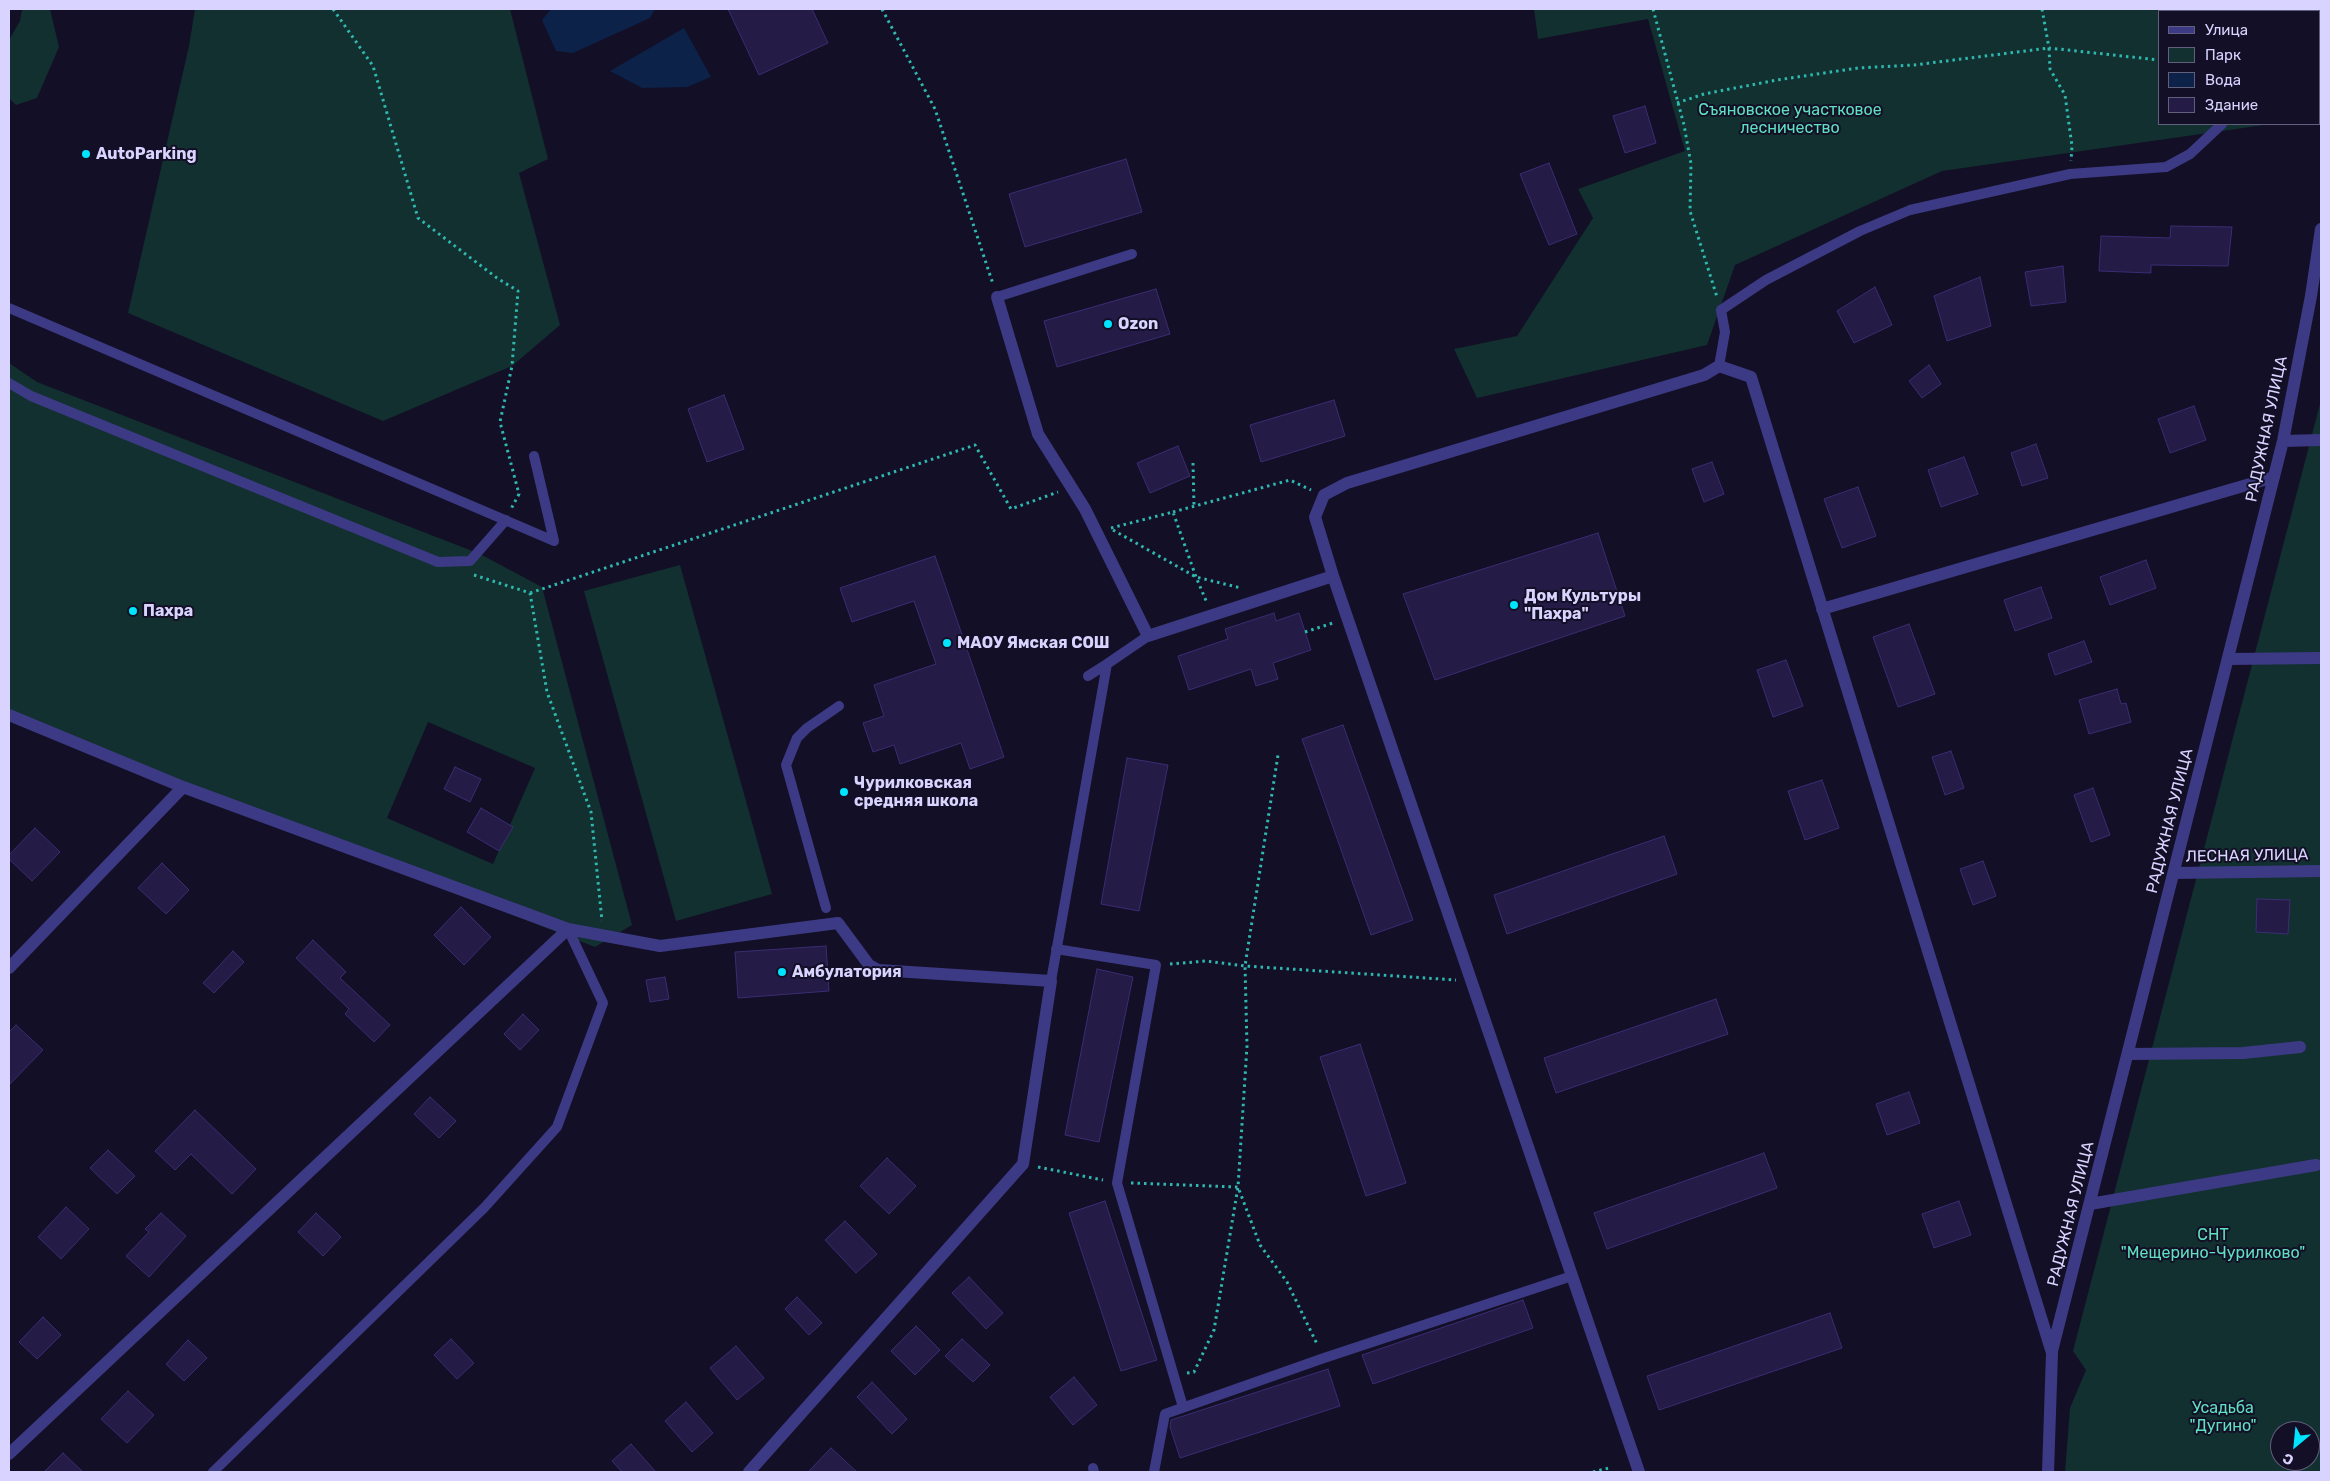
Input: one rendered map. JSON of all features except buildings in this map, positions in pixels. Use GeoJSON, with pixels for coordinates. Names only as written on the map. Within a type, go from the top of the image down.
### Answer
{"type":"FeatureCollection","features":[{"type":"Feature","properties":{"kind":"street","name":"РАДУЖНАЯ УЛИЦА"},"geometry":{"type":"LineString","coordinates":[[2052,1353],[2284,441],[2311,296],[2321,228]]}},
{"type":"Feature","properties":{"kind":"street"},"geometry":{"type":"LineString","coordinates":[[997,297],[1038,434],[1089,516],[1148,636],[1333,576]]}},
{"type":"Feature","properties":{"kind":"street"},"geometry":{"type":"LineString","coordinates":[[1639,1472],[1333,576],[1315,517],[1324,495],[1347,483],[1704,375],[1719,366],[1751,376],[2052,1353],[2048,1472]]}},
{"type":"Feature","properties":{"kind":"street"},"geometry":{"type":"LineString","coordinates":[[2284,441],[2321,440]]}},
{"type":"Feature","properties":{"kind":"street"},"geometry":{"type":"LineString","coordinates":[[1822,609],[2274,477]]}},
{"type":"Feature","properties":{"kind":"street"},"geometry":{"type":"LineString","coordinates":[[2228,659],[2321,658]]}},
{"type":"Feature","properties":{"kind":"street"},"geometry":{"type":"LineString","coordinates":[[9,715],[183,787],[568,929],[660,946],[838,923],[869,965],[878,970],[1050,981],[1023,1164],[749,1472]]}},
{"type":"Feature","properties":{"kind":"street"},"geometry":{"type":"LineString","coordinates":[[9,968],[183,787]]}},
{"type":"Feature","properties":{"kind":"street","name":"ЛЕСНАЯ УЛИЦА"},"geometry":{"type":"LineString","coordinates":[[2174,873],[2321,871]]}},
{"type":"Feature","properties":{"kind":"street"},"geometry":{"type":"LineString","coordinates":[[9,1454],[568,929]]}},
{"type":"Feature","properties":{"kind":"street"},"geometry":{"type":"LineString","coordinates":[[2128,1054],[2243,1053],[2300,1047]]}},
{"type":"Feature","properties":{"kind":"street"},"geometry":{"type":"LineString","coordinates":[[2090,1204],[2316,1165]]}},
{"type":"Feature","properties":{"kind":"lane"},"geometry":{"type":"LineString","coordinates":[[1719,366],[1725,332],[1721,310],[1774,276],[1860,231],[1910,210],[2070,174],[2166,167],[2190,154],[2221,125]]}},
{"type":"Feature","properties":{"kind":"lane"},"geometry":{"type":"LineString","coordinates":[[997,297],[1132,254]]}},
{"type":"Feature","properties":{"kind":"lane"},"geometry":{"type":"LineString","coordinates":[[9,308],[554,541],[534,456]]}},
{"type":"Feature","properties":{"kind":"lane"},"geometry":{"type":"LineString","coordinates":[[9,383],[31,396],[438,562],[470,562],[506,520]]}},
{"type":"Feature","properties":{"kind":"lane"},"geometry":{"type":"LineString","coordinates":[[1088,676],[1148,636]]}},
{"type":"Feature","properties":{"kind":"lane"},"geometry":{"type":"LineString","coordinates":[[1050,981],[1107,664]]}},
{"type":"Feature","properties":{"kind":"lane"},"geometry":{"type":"LineString","coordinates":[[826,908],[786,764],[797,738],[807,728],[839,706]]}},
{"type":"Feature","properties":{"kind":"lane"},"geometry":{"type":"LineString","coordinates":[[213,1472],[484,1208],[557,1127],[603,1003],[568,929]]}},
{"type":"Feature","properties":{"kind":"lane"},"geometry":{"type":"LineString","coordinates":[[1056,948],[1156,964],[1117,1183],[1183,1407]]}},
{"type":"Feature","properties":{"kind":"lane"},"geometry":{"type":"LineString","coordinates":[[1154,1472],[1165,1414],[1324,1358],[1572,1276]]}},
{"type":"Feature","properties":{"kind":"path"},"geometry":{"type":"LineString","coordinates":[[333,9],[374,66],[418,218],[496,278],[518,291],[512,366],[500,422],[519,494],[506,520]]}},
{"type":"Feature","properties":{"kind":"path"},"geometry":{"type":"LineString","coordinates":[[882,9],[934,109],[997,297]]}},
{"type":"Feature","properties":{"kind":"path"},"geometry":{"type":"LineString","coordinates":[[1653,9],[1691,164],[1690,211],[1721,310]]}},
{"type":"Feature","properties":{"kind":"path"},"geometry":{"type":"LineString","coordinates":[[2042,9],[2049,48],[2050,69],[2065,95],[2072,146],[2070,174]]}},
{"type":"Feature","properties":{"kind":"path"},"geometry":{"type":"LineString","coordinates":[[1677,103],[1704,94],[1777,80],[1858,68],[1914,65],[2049,48],[2158,60]]}},
{"type":"Feature","properties":{"kind":"path"},"geometry":{"type":"LineString","coordinates":[[444,562],[457,569],[530,593],[975,445],[1011,509],[1072,487]]}},
{"type":"Feature","properties":{"kind":"path"},"geometry":{"type":"LineString","coordinates":[[1193,463],[1194,506]]}},
{"type":"Feature","properties":{"kind":"path"},"geometry":{"type":"LineString","coordinates":[[1111,528],[1290,480],[1324,495]]}},
{"type":"Feature","properties":{"kind":"path"},"geometry":{"type":"LineString","coordinates":[[1173,512],[1196,577],[1213,614]]}},
{"type":"Feature","properties":{"kind":"path"},"geometry":{"type":"LineString","coordinates":[[1089,516],[1196,577],[1242,589]]}},
{"type":"Feature","properties":{"kind":"path"},"geometry":{"type":"LineString","coordinates":[[530,593],[547,692],[591,812],[603,924],[568,929]]}},
{"type":"Feature","properties":{"kind":"path"},"geometry":{"type":"LineString","coordinates":[[1305,632],[1348,619]]}},
{"type":"Feature","properties":{"kind":"path"},"geometry":{"type":"LineString","coordinates":[[1175,1375],[1194,1372],[1214,1330],[1238,1187],[1247,1046],[1245,966],[1278,755]]}},
{"type":"Feature","properties":{"kind":"path"},"geometry":{"type":"LineString","coordinates":[[1156,964],[1206,961],[1245,966],[1472,981]]}},
{"type":"Feature","properties":{"kind":"path"},"geometry":{"type":"LineString","coordinates":[[1023,1164],[1117,1183],[1238,1187]]}},
{"type":"Feature","properties":{"kind":"path"},"geometry":{"type":"LineString","coordinates":[[1238,1187],[1260,1245],[1287,1282],[1324,1358]]}},
{"type":"Feature","properties":{"kind":"path"},"geometry":{"type":"LineString","coordinates":[[1593,1472],[1609,1468]]}},
{"type":"Feature","properties":{"kind":"green space"},"geometry":{"type":"Polygon","coordinates":[[[22,9],[50,9],[59,47],[37,98],[16,105],[9,98],[9,40],[20,21],[22,9]]]}},
{"type":"Feature","properties":{"kind":"green space"},"geometry":{"type":"Polygon","coordinates":[[[195,9],[510,9],[548,159],[519,173],[560,325],[512,366],[383,421],[128,313],[189,46],[195,9]]]}},
{"type":"Feature","properties":{"kind":"green space","name":"Съяновское участковое лесничество"},"geometry":{"type":"Polygon","coordinates":[[[1534,9],[2321,9],[2321,118],[2320,10],[2158,10],[2158,125],[2264,125],[1942,171],[1735,265],[1707,345],[1477,398],[1454,349],[1517,336],[1593,218],[1578,189],[1685,151],[1648,19],[1538,39],[1534,9]]]}},
{"type":"Feature","properties":{"kind":"green space"},"geometry":{"type":"Polygon","coordinates":[[[9,363],[37,382],[480,554],[542,587],[632,925],[595,947],[9,718],[9,363]],[[428,722],[387,818],[493,864],[535,768],[428,722]]]}},
{"type":"Feature","properties":{"kind":"green space","name":"СНТ \"Мещерино-Чурилково\""},"geometry":{"type":"Polygon","coordinates":[[[2321,400],[2321,1472],[2065,1472],[2070,1408],[2086,1370],[2073,1351],[2321,400]]]}},
{"type":"Feature","properties":{"kind":"green space"},"geometry":{"type":"Polygon","coordinates":[[[680,565],[772,894],[676,921],[584,591],[680,565]]]}},
{"type":"Feature","properties":{"kind":"water"},"geometry":{"type":"Polygon","coordinates":[[[551,9],[655,9],[650,18],[573,53],[556,51],[542,20],[551,9]]]}},
{"type":"Feature","properties":{"kind":"water"},"geometry":{"type":"Polygon","coordinates":[[[684,28],[711,77],[687,87],[642,88],[610,71],[684,28]]]}},
{"type":"Feature","properties":{"kind":"place","name":"AutoParking"},"geometry":{"type":"Point","coordinates":[86,154]}},
{"type":"Feature","properties":{"kind":"place","name":"Ozon"},"geometry":{"type":"Point","coordinates":[1108,324]}},
{"type":"Feature","properties":{"kind":"place","name":"Дом Культуры \"Пахра\""},"geometry":{"type":"Point","coordinates":[1514,605]}},
{"type":"Feature","properties":{"kind":"place","name":"Пахра"},"geometry":{"type":"Point","coordinates":[133,611]}},
{"type":"Feature","properties":{"kind":"place","name":"МАОУ Ямская СОШ"},"geometry":{"type":"Point","coordinates":[947,643]}},
{"type":"Feature","properties":{"kind":"place","name":"Чурилковская средняя школа"},"geometry":{"type":"Point","coordinates":[844,792]}},
{"type":"Feature","properties":{"kind":"place","name":"Амбулатория"},"geometry":{"type":"Point","coordinates":[782,972]}},
{"type":"Feature","properties":{"kind":"park label","name":"Усадьба \"Дугино\""},"geometry":{"type":"Point","coordinates":[2223,1417]}}]}
